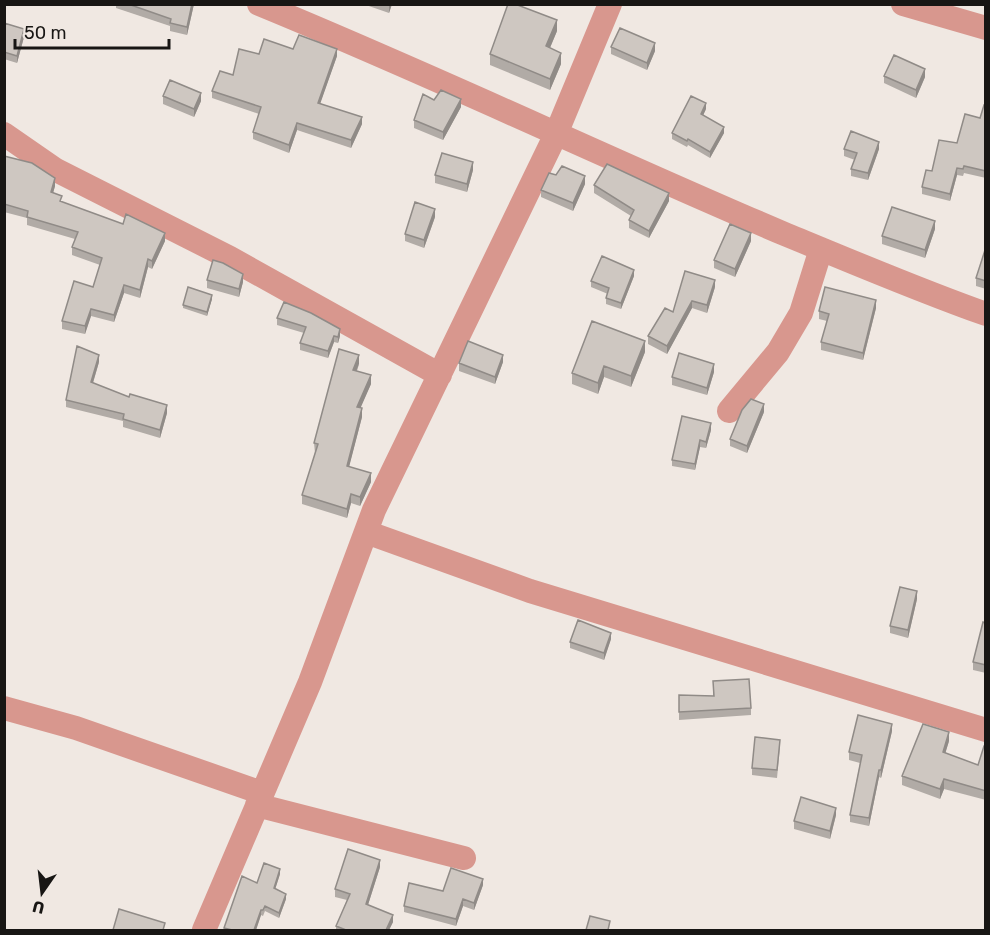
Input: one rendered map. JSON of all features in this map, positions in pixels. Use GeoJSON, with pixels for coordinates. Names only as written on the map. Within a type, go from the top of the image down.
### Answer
{"type":"FeatureCollection","features":[{"type":"Feature","properties":{"kind":"street"},"geometry":{"type":"LineString","coordinates":[[259,4],[821,249],[986,314]]}},
{"type":"Feature","properties":{"kind":"street"},"geometry":{"type":"LineString","coordinates":[[204,930],[310,681],[374,510],[556,134],[610,4]]}},
{"type":"Feature","properties":{"kind":"street"},"geometry":{"type":"LineString","coordinates":[[903,4],[986,28]]}},
{"type":"Feature","properties":{"kind":"street"},"geometry":{"type":"LineString","coordinates":[[4,134],[57,170],[230,258],[440,375]]}},
{"type":"Feature","properties":{"kind":"street"},"geometry":{"type":"LineString","coordinates":[[729,411],[778,352],[801,313],[821,249]]}},
{"type":"Feature","properties":{"kind":"street"},"geometry":{"type":"LineString","coordinates":[[366,532],[530,591],[986,730]]}},
{"type":"Feature","properties":{"kind":"street"},"geometry":{"type":"LineString","coordinates":[[4,708],[76,728],[260,799],[464,858]]}},
{"type":"Feature","properties":{"kind":"building"},"geometry":{"type":"Polygon","coordinates":[[[128,4],[192,4],[187,27],[170,23],[171,19],[128,4]]]}},
{"type":"Feature","properties":{"kind":"building"},"geometry":{"type":"Polygon","coordinates":[[[508,4],[515,4],[557,20],[546,46],[561,53],[550,79],[490,54],[508,4]]]}},
{"type":"Feature","properties":{"kind":"building"},"geometry":{"type":"Polygon","coordinates":[[[4,23],[24,29],[17,56],[4,52],[4,23]]]}},
{"type":"Feature","properties":{"kind":"building"},"geometry":{"type":"Polygon","coordinates":[[[620,28],[655,43],[647,63],[611,47],[620,28]]]}},
{"type":"Feature","properties":{"kind":"building"},"geometry":{"type":"Polygon","coordinates":[[[299,35],[337,49],[318,103],[362,117],[351,140],[297,123],[289,145],[253,132],[261,107],[212,91],[220,71],[233,75],[239,49],[259,54],[264,39],[293,49],[299,35]]]}},
{"type":"Feature","properties":{"kind":"building"},"geometry":{"type":"Polygon","coordinates":[[[894,55],[925,69],[916,90],[884,76],[894,55]]]}},
{"type":"Feature","properties":{"kind":"building"},"geometry":{"type":"Polygon","coordinates":[[[170,80],[201,93],[194,109],[163,96],[170,80]]]}},
{"type":"Feature","properties":{"kind":"building"},"geometry":{"type":"Polygon","coordinates":[[[441,90],[461,99],[443,132],[414,120],[423,94],[434,100],[441,90]]]}},
{"type":"Feature","properties":{"kind":"building"},"geometry":{"type":"Polygon","coordinates":[[[691,96],[706,103],[701,114],[724,127],[710,152],[672,133],[691,96]]]}},
{"type":"Feature","properties":{"kind":"building"},"geometry":{"type":"Polygon","coordinates":[[[984,105],[986,106],[986,171],[964,166],[963,169],[957,168],[950,194],[922,187],[926,170],[932,171],[939,140],[957,143],[965,114],[980,118],[984,105]]]}},
{"type":"Feature","properties":{"kind":"building"},"geometry":{"type":"Polygon","coordinates":[[[851,131],[879,142],[868,173],[851,169],[857,153],[844,149],[851,131]]]}},
{"type":"Feature","properties":{"kind":"building"},"geometry":{"type":"Polygon","coordinates":[[[442,153],[473,162],[467,184],[435,175],[442,153]]]}},
{"type":"Feature","properties":{"kind":"building"},"geometry":{"type":"Polygon","coordinates":[[[4,156],[32,163],[55,178],[51,192],[62,196],[60,201],[123,224],[126,214],[165,233],[152,261],[148,259],[140,290],[124,285],[114,315],[91,309],[85,326],[62,321],[74,281],[93,287],[102,258],[72,247],[78,232],[27,217],[28,211],[4,204],[4,156]]]}},
{"type":"Feature","properties":{"kind":"building"},"geometry":{"type":"Polygon","coordinates":[[[607,164],[669,193],[649,231],[629,220],[634,210],[594,185],[607,164]]]}},
{"type":"Feature","properties":{"kind":"building"},"geometry":{"type":"Polygon","coordinates":[[[562,166],[585,176],[573,203],[541,190],[549,173],[556,175],[562,166]]]}},
{"type":"Feature","properties":{"kind":"building"},"geometry":{"type":"Polygon","coordinates":[[[415,202],[435,209],[424,240],[405,234],[415,202]]]}},
{"type":"Feature","properties":{"kind":"building"},"geometry":{"type":"Polygon","coordinates":[[[892,207],[935,221],[925,250],[882,236],[892,207]]]}},
{"type":"Feature","properties":{"kind":"building"},"geometry":{"type":"Polygon","coordinates":[[[730,224],[751,233],[735,269],[714,260],[730,224]]]}},
{"type":"Feature","properties":{"kind":"building"},"geometry":{"type":"Polygon","coordinates":[[[986,247],[986,281],[976,278],[986,247]]]}},
{"type":"Feature","properties":{"kind":"building"},"geometry":{"type":"Polygon","coordinates":[[[602,256],[634,270],[621,303],[606,298],[609,288],[591,281],[602,256]]]}},
{"type":"Feature","properties":{"kind":"building"},"geometry":{"type":"Polygon","coordinates":[[[213,260],[243,274],[239,289],[207,280],[213,260]]]}},
{"type":"Feature","properties":{"kind":"building"},"geometry":{"type":"Polygon","coordinates":[[[685,271],[715,280],[707,305],[692,301],[667,346],[648,336],[665,308],[673,312],[685,271]]]}},
{"type":"Feature","properties":{"kind":"building"},"geometry":{"type":"Polygon","coordinates":[[[188,287],[212,295],[207,312],[183,305],[188,287]]]}},
{"type":"Feature","properties":{"kind":"building"},"geometry":{"type":"Polygon","coordinates":[[[825,287],[876,300],[863,353],[821,342],[829,314],[819,311],[825,287]]]}},
{"type":"Feature","properties":{"kind":"building"},"geometry":{"type":"Polygon","coordinates":[[[284,302],[311,313],[340,329],[338,337],[334,336],[328,351],[300,343],[306,327],[277,318],[284,302]]]}},
{"type":"Feature","properties":{"kind":"building"},"geometry":{"type":"Polygon","coordinates":[[[592,321],[645,341],[631,376],[604,366],[598,383],[572,373],[592,321]]]}},
{"type":"Feature","properties":{"kind":"building"},"geometry":{"type":"Polygon","coordinates":[[[468,341],[503,355],[495,377],[459,363],[468,341]]]}},
{"type":"Feature","properties":{"kind":"building"},"geometry":{"type":"Polygon","coordinates":[[[77,346],[99,355],[91,382],[129,397],[130,394],[167,405],[160,430],[123,419],[124,414],[66,400],[77,346]]]}},
{"type":"Feature","properties":{"kind":"building"},"geometry":{"type":"Polygon","coordinates":[[[339,349],[359,355],[353,370],[371,375],[357,407],[362,408],[347,466],[371,473],[360,497],[351,494],[347,509],[302,495],[318,444],[314,443],[339,349]]]}},
{"type":"Feature","properties":{"kind":"building"},"geometry":{"type":"Polygon","coordinates":[[[679,353],[714,364],[707,388],[672,377],[679,353]]]}},
{"type":"Feature","properties":{"kind":"building"},"geometry":{"type":"Polygon","coordinates":[[[751,399],[764,404],[747,446],[730,439],[742,410],[751,399]]]}},
{"type":"Feature","properties":{"kind":"building"},"geometry":{"type":"Polygon","coordinates":[[[682,416],[711,423],[706,442],[700,440],[695,464],[672,460],[682,416]]]}},
{"type":"Feature","properties":{"kind":"building"},"geometry":{"type":"Polygon","coordinates":[[[900,587],[917,591],[908,630],[890,626],[900,587]]]}},
{"type":"Feature","properties":{"kind":"building"},"geometry":{"type":"Polygon","coordinates":[[[578,620],[611,633],[604,653],[570,642],[578,620]]]}},
{"type":"Feature","properties":{"kind":"building"},"geometry":{"type":"Polygon","coordinates":[[[983,622],[986,623],[986,665],[973,662],[983,622]]]}},
{"type":"Feature","properties":{"kind":"building"},"geometry":{"type":"Polygon","coordinates":[[[749,679],[751,708],[679,712],[679,695],[714,696],[713,681],[749,679]]]}},
{"type":"Feature","properties":{"kind":"building"},"geometry":{"type":"Polygon","coordinates":[[[858,715],[892,724],[869,818],[850,815],[862,755],[849,752],[858,715]]]}},
{"type":"Feature","properties":{"kind":"building"},"geometry":{"type":"Polygon","coordinates":[[[923,724],[949,732],[943,752],[978,765],[984,746],[986,746],[986,791],[944,779],[940,789],[902,776],[923,724]]]}},
{"type":"Feature","properties":{"kind":"building"},"geometry":{"type":"Polygon","coordinates":[[[755,737],[780,740],[777,770],[752,768],[755,737]]]}},
{"type":"Feature","properties":{"kind":"building"},"geometry":{"type":"Polygon","coordinates":[[[801,797],[836,808],[830,831],[794,821],[801,797]]]}},
{"type":"Feature","properties":{"kind":"building"},"geometry":{"type":"Polygon","coordinates":[[[348,849],[380,860],[366,904],[393,915],[386,930],[346,930],[336,926],[350,894],[335,889],[348,849]]]}},
{"type":"Feature","properties":{"kind":"building"},"geometry":{"type":"Polygon","coordinates":[[[264,863],[280,869],[274,888],[286,894],[279,913],[265,906],[261,910],[254,930],[224,928],[242,876],[257,883],[264,863]]]}},
{"type":"Feature","properties":{"kind":"building"},"geometry":{"type":"Polygon","coordinates":[[[451,868],[483,879],[474,903],[463,899],[456,919],[404,906],[409,883],[443,891],[451,868]]]}},
{"type":"Feature","properties":{"kind":"building"},"geometry":{"type":"Polygon","coordinates":[[[119,909],[165,923],[163,930],[113,930],[119,909]]]}},
{"type":"Feature","properties":{"kind":"building"},"geometry":{"type":"Polygon","coordinates":[[[590,916],[610,921],[608,930],[586,930],[590,916]]]}}]}
